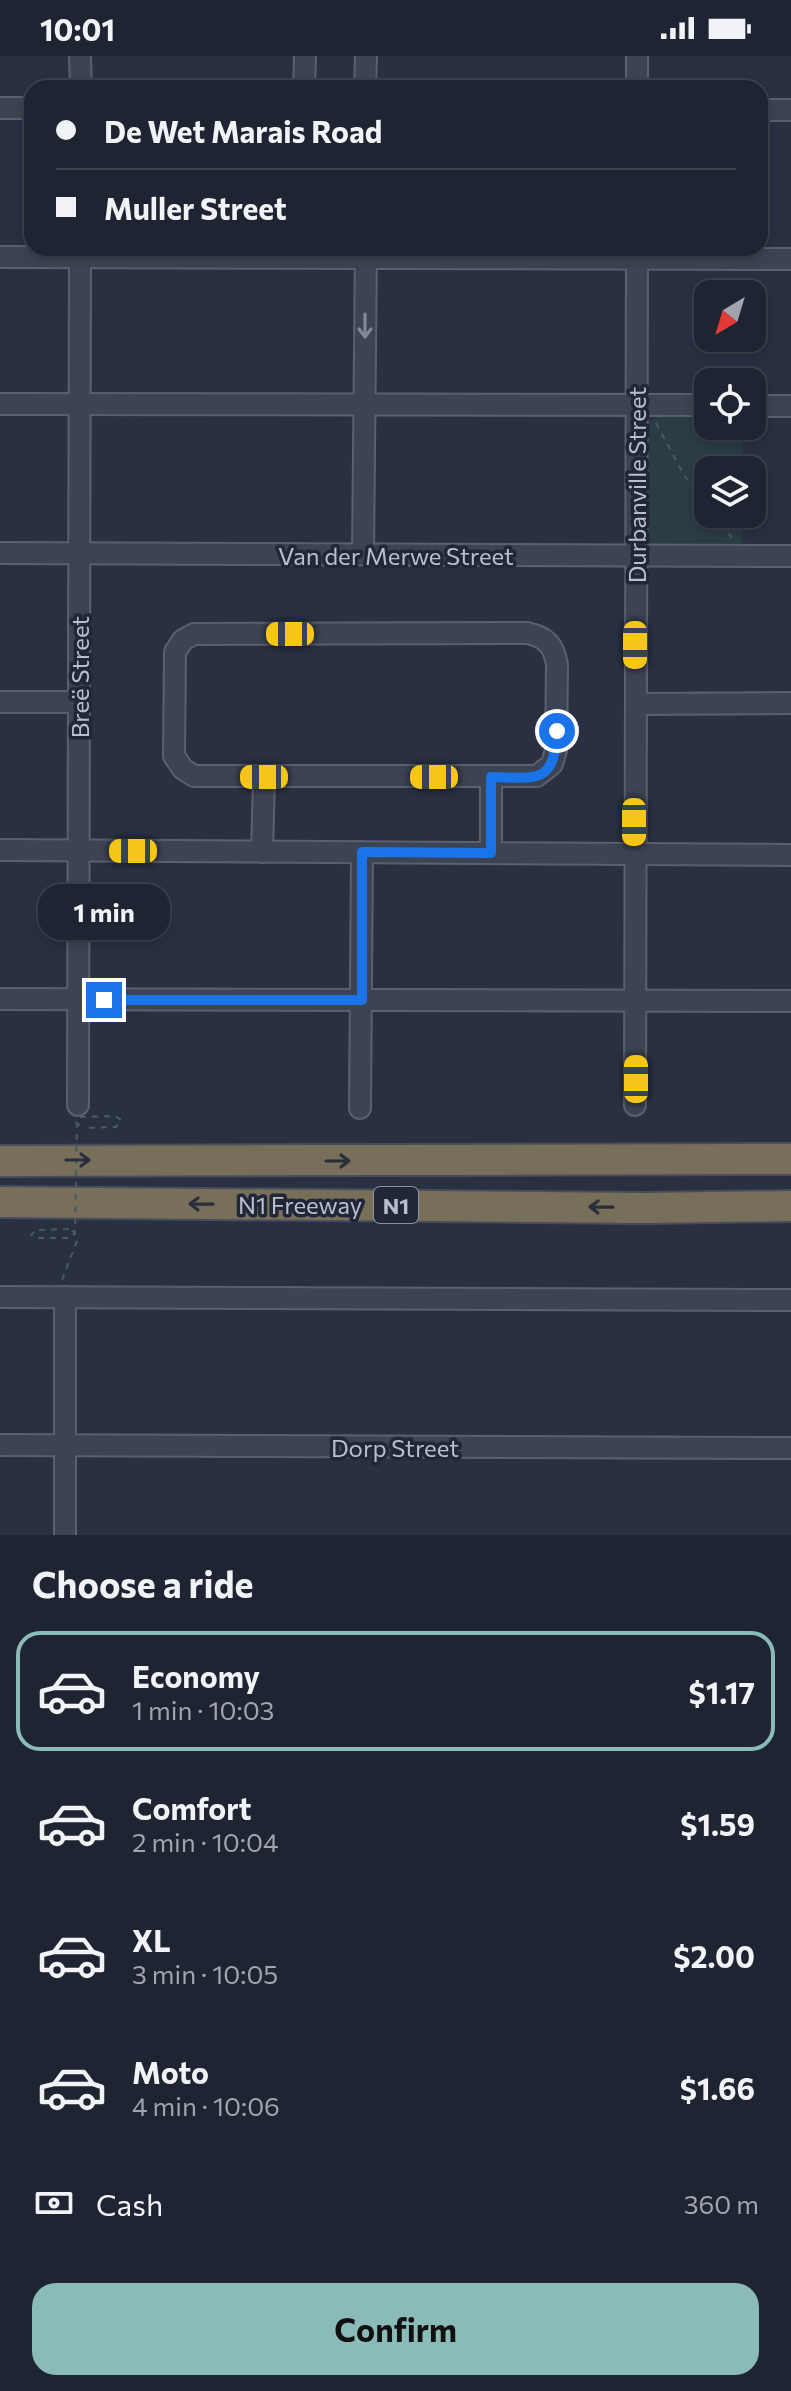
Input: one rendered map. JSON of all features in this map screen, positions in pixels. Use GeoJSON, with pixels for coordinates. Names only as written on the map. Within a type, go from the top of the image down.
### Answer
{"type":"FeatureCollection","features":[{"type":"Feature","properties":{"kind":"highway"},"geometry":{"type":"LineString","coordinates":[[609,1159],[659,1150],[791,1142]]}},
{"type":"Feature","properties":{"kind":"highway","name":"N1 Freeway"},"geometry":{"type":"LineString","coordinates":[[0,1161],[791,1159]]}},
{"type":"Feature","properties":{"kind":"highway","name":"N1 Freeway"},"geometry":{"type":"LineString","coordinates":[[0,1202],[643,1208],[791,1206]]}},
{"type":"Feature","properties":{"kind":"highway"},"geometry":{"type":"LineString","coordinates":[[643,1208],[674,1215],[791,1219]]}},
{"type":"Feature","properties":{"kind":"street"},"geometry":{"type":"LineString","coordinates":[[80,56],[81,80]]}},
{"type":"Feature","properties":{"kind":"street"},"geometry":{"type":"LineString","coordinates":[[304,80],[305,56]]}},
{"type":"Feature","properties":{"kind":"street"},"geometry":{"type":"LineString","coordinates":[[365,80],[366,56]]}},
{"type":"Feature","properties":{"kind":"street"},"geometry":{"type":"LineString","coordinates":[[637,56],[637,80]]}},
{"type":"Feature","properties":{"kind":"street"},"geometry":{"type":"LineString","coordinates":[[0,108],[24,108]]}},
{"type":"Feature","properties":{"kind":"street"},"geometry":{"type":"LineString","coordinates":[[768,110],[791,110]]}},
{"type":"Feature","properties":{"kind":"street"},"geometry":{"type":"LineString","coordinates":[[0,257],[24,256]]}},
{"type":"Feature","properties":{"kind":"street","name":"Breë Street"},"geometry":{"type":"LineString","coordinates":[[78,1105],[80,256]]}},
{"type":"Feature","properties":{"kind":"street"},"geometry":{"type":"LineString","coordinates":[[363,554],[366,256]]}},
{"type":"Feature","properties":{"kind":"street","name":"Durbanville Street"},"geometry":{"type":"LineString","coordinates":[[635,1105],[635,557],[642,406],[637,256]]}},
{"type":"Feature","properties":{"kind":"street"},"geometry":{"type":"LineString","coordinates":[[699,256],[791,259]]}},
{"type":"Feature","properties":{"kind":"street"},"geometry":{"type":"LineString","coordinates":[[0,404],[694,405]]}},
{"type":"Feature","properties":{"kind":"street"},"geometry":{"type":"LineString","coordinates":[[766,406],[791,406]]}},
{"type":"Feature","properties":{"kind":"street","name":"Van der Merwe Street"},"geometry":{"type":"LineString","coordinates":[[0,553],[791,556]]}},
{"type":"Feature","properties":{"kind":"street"},"geometry":{"type":"LineString","coordinates":[[207,633],[512,633],[542,637],[553,647],[557,665],[554,758],[548,769],[537,776],[264,777],[194,776],[177,763],[173,748],[175,652],[187,636],[207,633]]}},
{"type":"Feature","properties":{"kind":"street"},"geometry":{"type":"LineString","coordinates":[[0,702],[79,702]]}},
{"type":"Feature","properties":{"kind":"street"},"geometry":{"type":"LineString","coordinates":[[636,704],[791,703]]}},
{"type":"Feature","properties":{"kind":"street"},"geometry":{"type":"LineString","coordinates":[[262,852],[264,777]]}},
{"type":"Feature","properties":{"kind":"street"},"geometry":{"type":"LineString","coordinates":[[491,777],[491,853]]}},
{"type":"Feature","properties":{"kind":"street"},"geometry":{"type":"LineString","coordinates":[[0,850],[791,855]]}},
{"type":"Feature","properties":{"kind":"street"},"geometry":{"type":"LineString","coordinates":[[360,1108],[362,852]]}},
{"type":"Feature","properties":{"kind":"street"},"geometry":{"type":"LineString","coordinates":[[0,999],[791,1001]]}},
{"type":"Feature","properties":{"kind":"street"},"geometry":{"type":"LineString","coordinates":[[0,1297],[791,1300]]}},
{"type":"Feature","properties":{"kind":"street"},"geometry":{"type":"LineString","coordinates":[[65,1297],[65,1535]]}},
{"type":"Feature","properties":{"kind":"street","name":"Dorp Street"},"geometry":{"type":"LineString","coordinates":[[0,1445],[791,1448]]}},
{"type":"Feature","properties":{"kind":"path"},"geometry":{"type":"LineString","coordinates":[[642,406],[694,488]]}},
{"type":"Feature","properties":{"kind":"path"},"geometry":{"type":"LineString","coordinates":[[725,528],[746,556]]}},
{"type":"Feature","properties":{"kind":"path"},"geometry":{"type":"LineString","coordinates":[[65,1297],[62,1280],[77,1241],[74,1232],[69,1229],[36,1230],[31,1235],[36,1238],[73,1236],[77,1120],[81,1117],[115,1116],[121,1120],[116,1127],[84,1128]]}},
{"type":"Feature","properties":{"kind":"shaded area"},"geometry":{"type":"Polygon","coordinates":[[[660,415],[694,415],[694,440],[742,440],[742,456],[694,456],[694,528],[742,528],[742,549],[659,548],[646,540],[644,431],[660,415]]]}},
{"type":"Feature","properties":{"kind":"route"},"geometry":{"type":"LineString","coordinates":[[104,1000],[362,1000],[362,852],[491,853],[491,777],[533,777],[541,774],[552,764],[557,731]]}}]}
